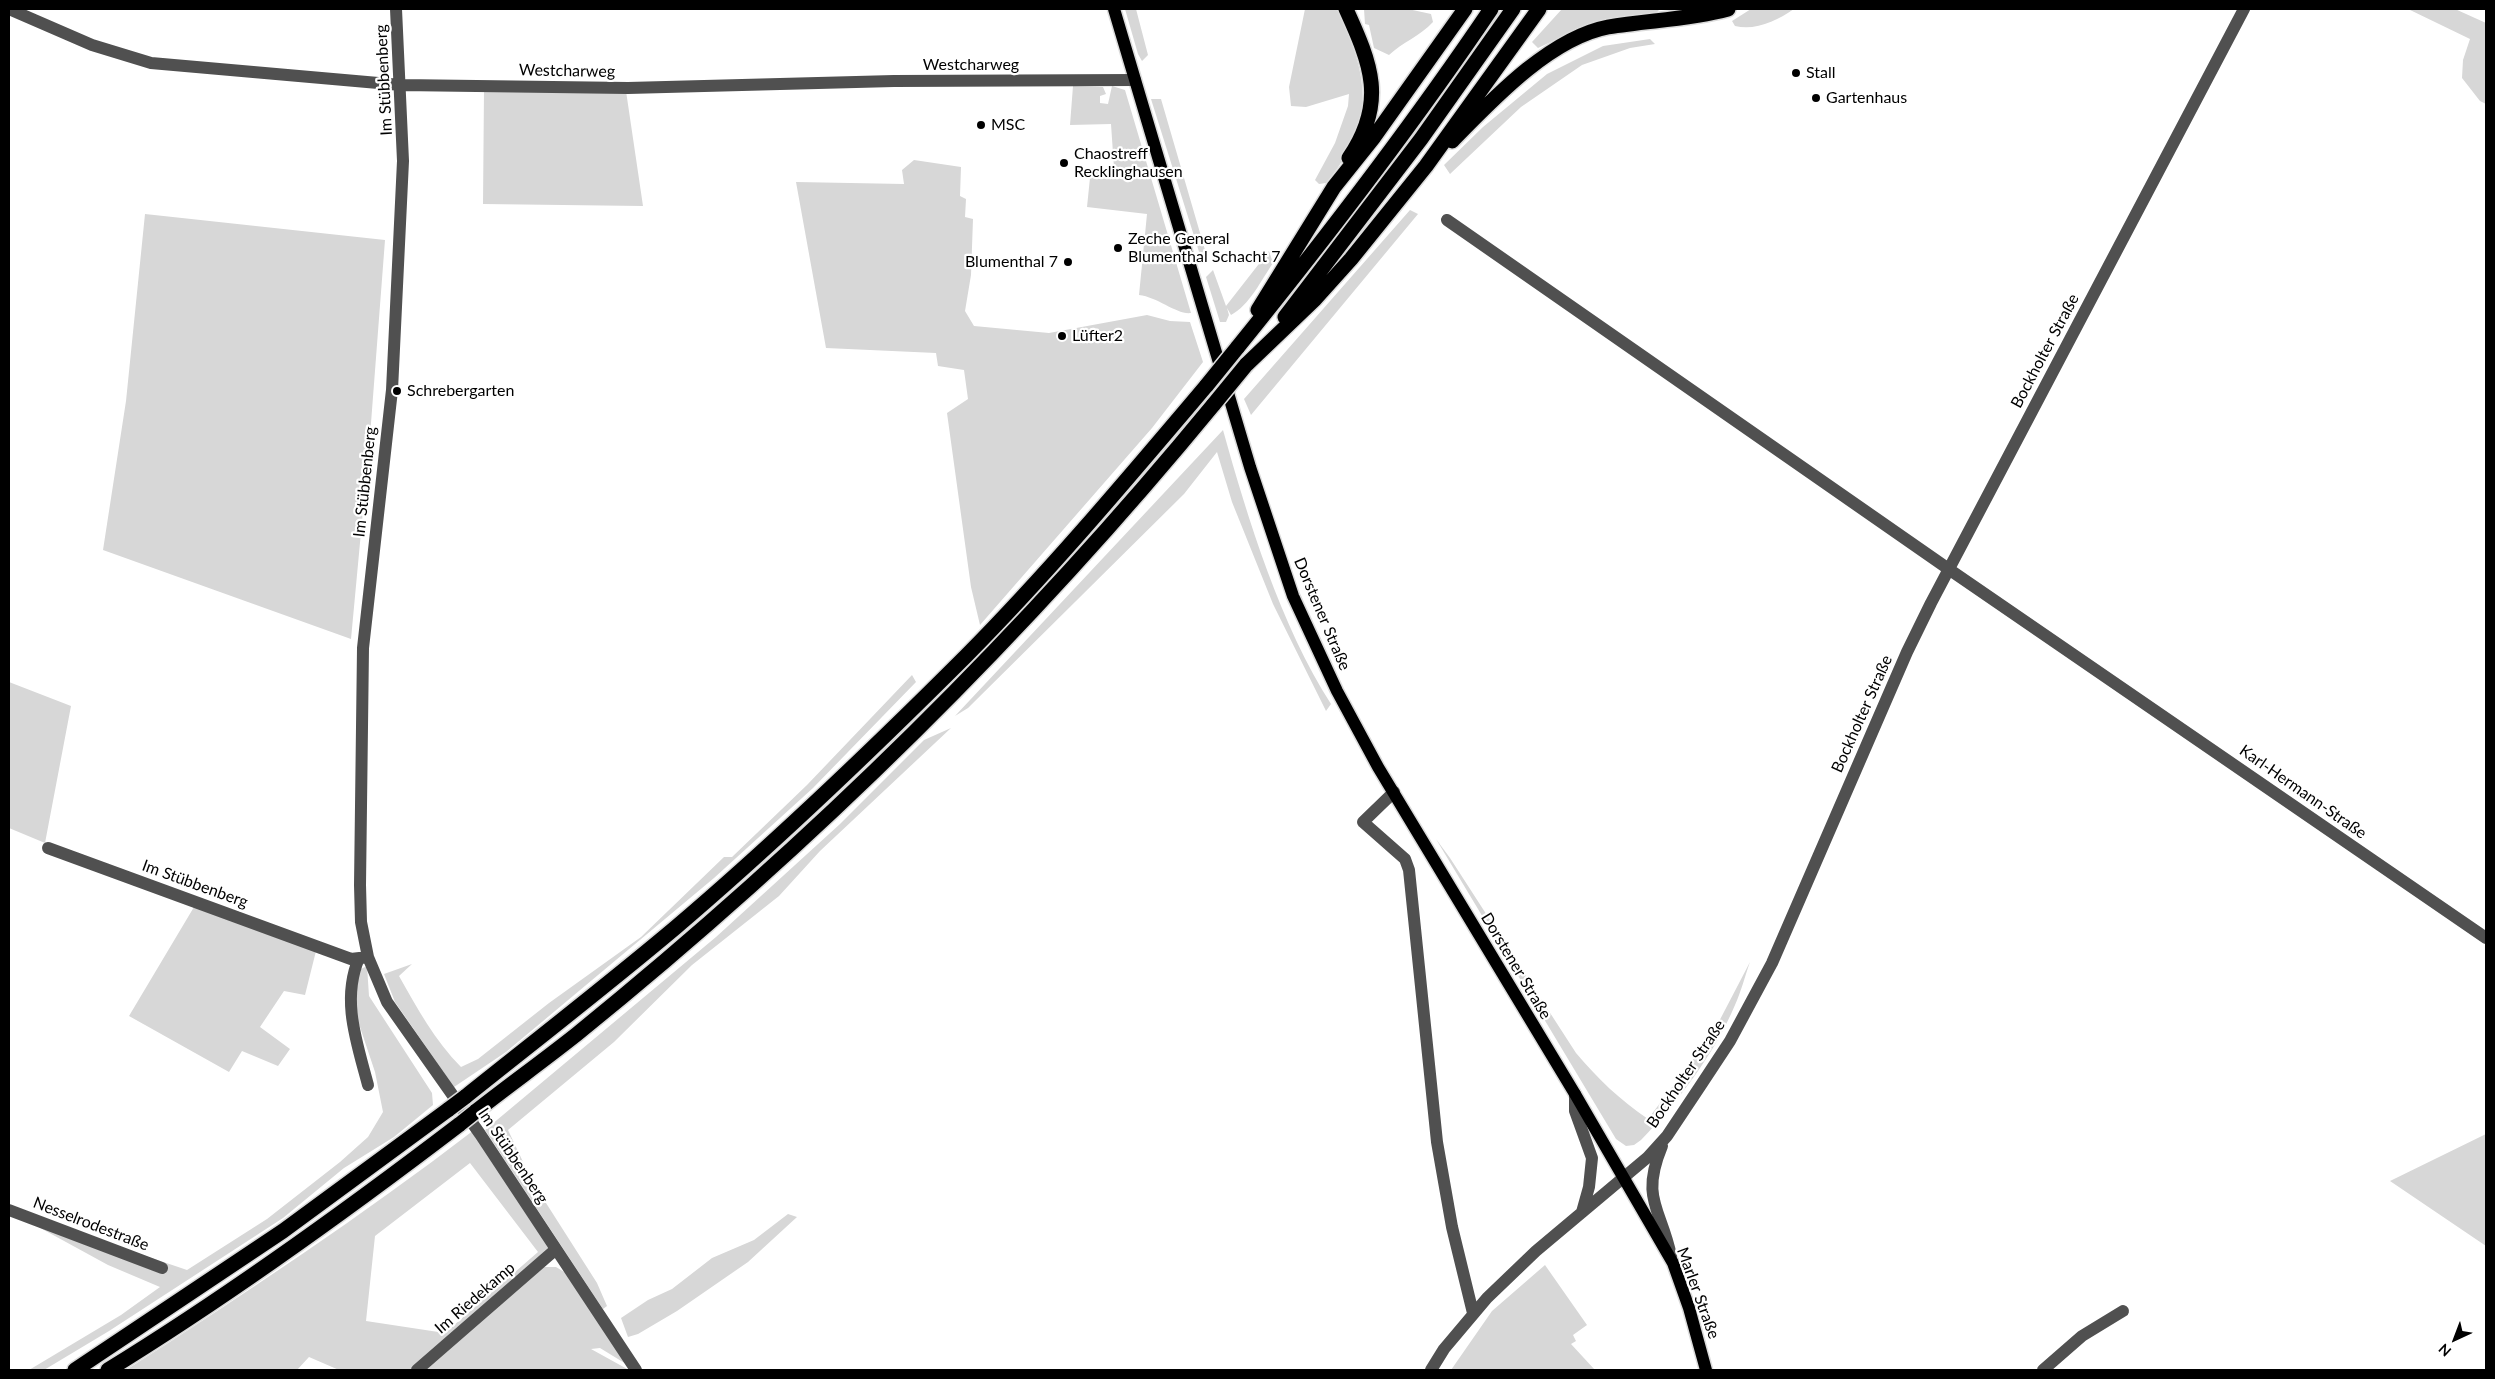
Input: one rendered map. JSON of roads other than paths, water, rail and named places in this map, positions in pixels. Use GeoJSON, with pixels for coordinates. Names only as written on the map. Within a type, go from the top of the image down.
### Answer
{"type":"FeatureCollection","features":[{"type":"Feature","properties":{"kind":"highway"},"geometry":{"type":"LineString","coordinates":[[1334,187],[1338,174],[1366,126],[1373,98],[1370,67],[1346,9]]}},
{"type":"Feature","properties":{"kind":"highway"},"geometry":{"type":"LineString","coordinates":[[1237,348],[1276,278],[1334,187],[1374,137],[1465,9]]}},
{"type":"Feature","properties":{"kind":"highway"},"geometry":{"type":"LineString","coordinates":[[75,1370],[283,1231],[449,1109],[676,927],[746,865],[875,744],[968,654],[1094,518],[1207,385],[1329,235],[1409,126],[1491,9]]}},
{"type":"Feature","properties":{"kind":"highway"},"geometry":{"type":"LineString","coordinates":[[108,1370],[212,1303],[369,1194],[575,1035],[764,873],[879,766],[996,649],[1136,498],[1246,365],[1356,227],[1513,9]]}},
{"type":"Feature","properties":{"kind":"highway"},"geometry":{"type":"LineString","coordinates":[[1246,365],[1315,299],[1351,259],[1426,166],[1539,9]]}},
{"type":"Feature","properties":{"kind":"highway"},"geometry":{"type":"LineString","coordinates":[[1426,166],[1497,96],[1536,63],[1584,34],[1608,27],[1702,17],[1728,9]]}},
{"type":"Feature","properties":{"kind":"main road","name":"Dorstener Straße"},"geometry":{"type":"LineString","coordinates":[[1114,9],[1250,468],[1293,596],[1337,691],[1394,792],[1624,1177]]}},
{"type":"Feature","properties":{"kind":"main road","name":"Marler Straße"},"geometry":{"type":"LineString","coordinates":[[1624,1177],[1673,1263],[1689,1308],[1706,1370]]}},
{"type":"Feature","properties":{"kind":"street","name":"Westcharweg"},"geometry":{"type":"LineString","coordinates":[[9,9],[92,45],[151,63],[401,85],[628,88],[894,81],[1135,80]]}},
{"type":"Feature","properties":{"kind":"street","name":"Im Stübbenberg"},"geometry":{"type":"LineString","coordinates":[[396,9],[403,161],[392,390],[363,648],[360,885],[364,958],[387,1002],[480,1134],[636,1370]]}},
{"type":"Feature","properties":{"kind":"street","name":"Bockholter Straße"},"geometry":{"type":"LineString","coordinates":[[1431,1370],[1444,1349],[1473,1313],[1536,1251],[1648,1157],[1666,1136],[1730,1041],[1772,963],[1907,652],[2244,9]]}},
{"type":"Feature","properties":{"kind":"street","name":"Karl-Hermann-Straße"},"geometry":{"type":"LineString","coordinates":[[1447,220],[1950,570],[2486,938]]}},
{"type":"Feature","properties":{"kind":"street"},"geometry":{"type":"LineString","coordinates":[[1394,792],[1363,822],[1405,859],[1409,870],[1436,1142],[1452,1227],[1473,1313]]}},
{"type":"Feature","properties":{"kind":"street","name":"Im Stübbenberg"},"geometry":{"type":"LineString","coordinates":[[48,848],[351,959],[364,958]]}},
{"type":"Feature","properties":{"kind":"street","name":"Im Stübbenberg"},"geometry":{"type":"LineString","coordinates":[[364,958],[351,986],[351,1017],[368,1085]]}},
{"type":"Feature","properties":{"kind":"street"},"geometry":{"type":"LineString","coordinates":[[1575,1094],[1575,1111],[1592,1158],[1589,1187],[1582,1212]]}},
{"type":"Feature","properties":{"kind":"street"},"geometry":{"type":"LineString","coordinates":[[1666,1136],[1655,1163],[1651,1186],[1655,1212],[1669,1244],[1673,1263]]}},
{"type":"Feature","properties":{"kind":"street","name":"Nesselrodestraße"},"geometry":{"type":"LineString","coordinates":[[9,1210],[162,1268]]}},
{"type":"Feature","properties":{"kind":"street","name":"Im Riedekamp"},"geometry":{"type":"LineString","coordinates":[[417,1370],[555,1250]]}},
{"type":"Feature","properties":{"kind":"street"},"geometry":{"type":"LineString","coordinates":[[2043,1370],[2082,1336],[2123,1311]]}},
{"type":"Feature","properties":{"kind":"place","name":"Stall"},"geometry":{"type":"Point","coordinates":[1796,73]}},
{"type":"Feature","properties":{"kind":"place","name":"Gartenhaus"},"geometry":{"type":"Point","coordinates":[1816,98]}},
{"type":"Feature","properties":{"kind":"place","name":"MSC"},"geometry":{"type":"Point","coordinates":[981,125]}},
{"type":"Feature","properties":{"kind":"place","name":"Chaostreff Recklinghausen"},"geometry":{"type":"Point","coordinates":[1064,163]}},
{"type":"Feature","properties":{"kind":"place","name":"Zeche General Blumenthal Schacht 7"},"geometry":{"type":"Point","coordinates":[1118,248]}},
{"type":"Feature","properties":{"kind":"place","name":"Blumenthal 7"},"geometry":{"type":"Point","coordinates":[1068,262]}},
{"type":"Feature","properties":{"kind":"place","name":"Lüfter2"},"geometry":{"type":"Point","coordinates":[1062,336]}},
{"type":"Feature","properties":{"kind":"place","name":"Schrebergarten"},"geometry":{"type":"Point","coordinates":[397,391]}}]}
